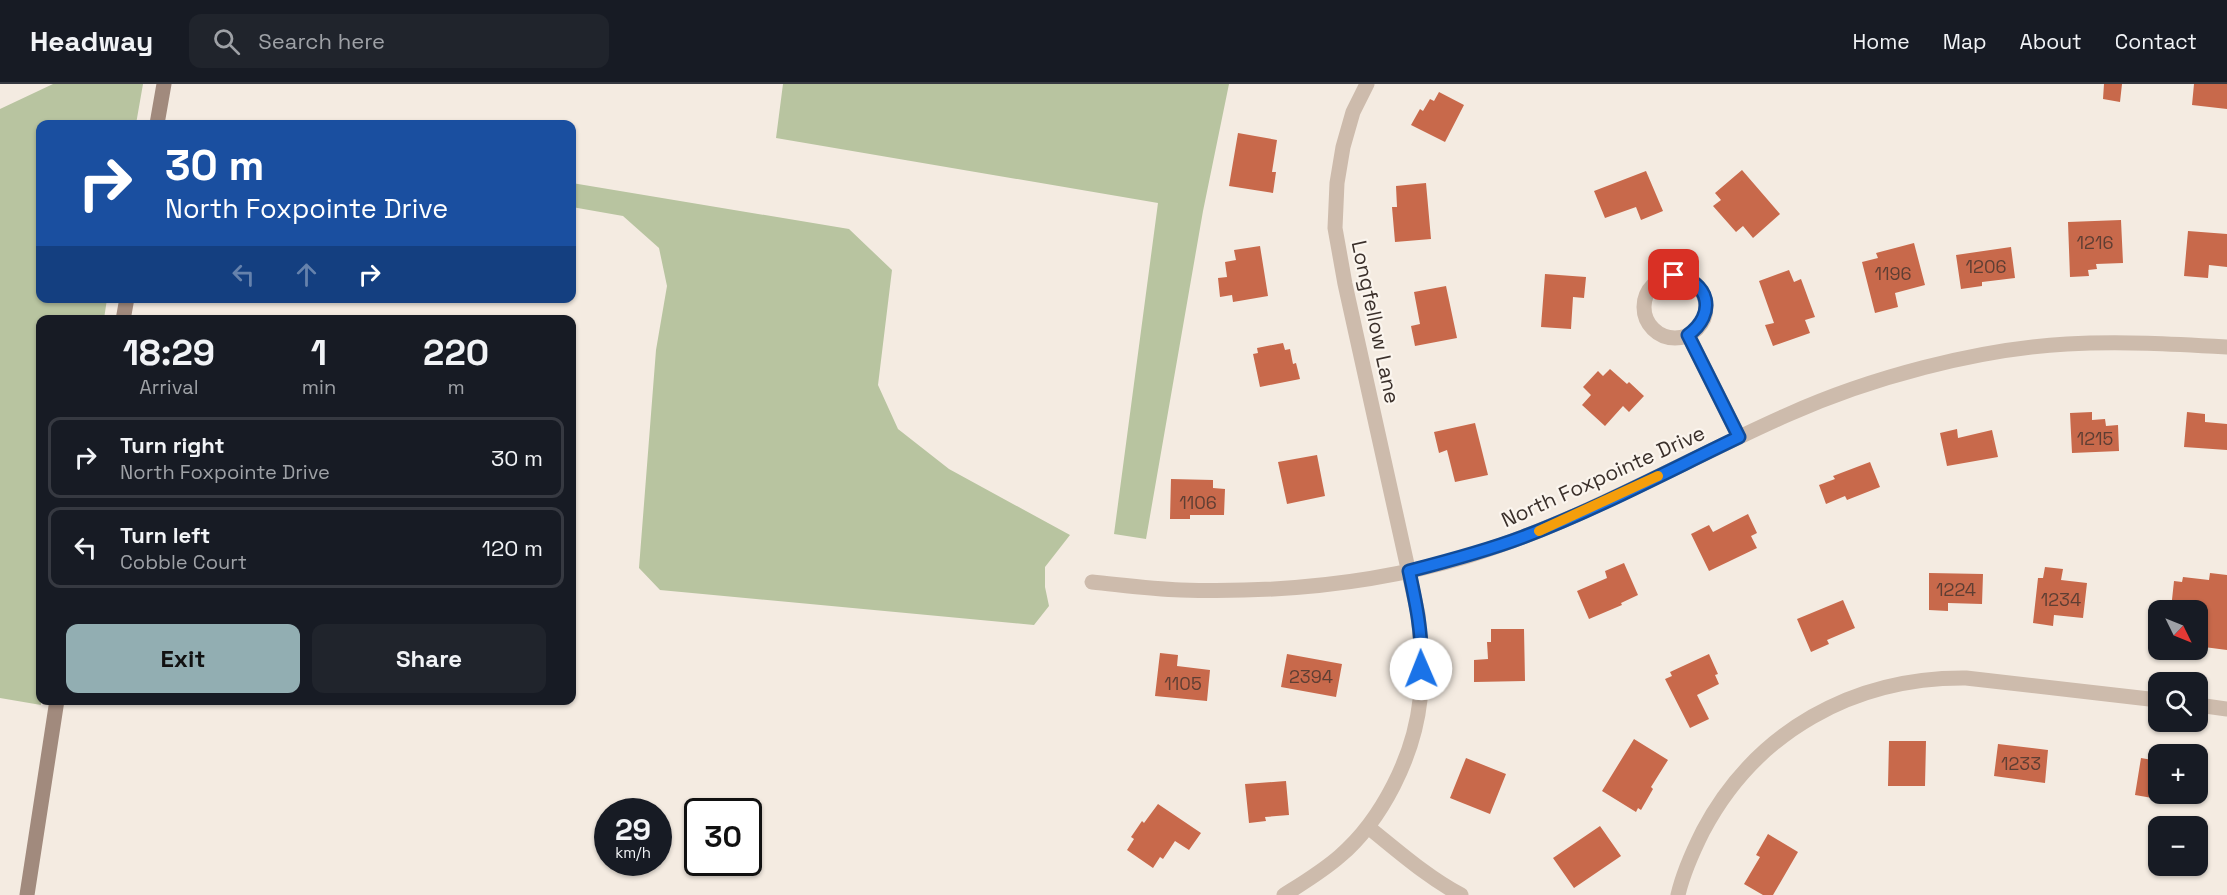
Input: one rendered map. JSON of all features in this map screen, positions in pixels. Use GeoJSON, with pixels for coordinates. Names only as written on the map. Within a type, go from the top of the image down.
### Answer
{"type":"FeatureCollection","features":[{"type":"Feature","properties":{"kind":"street"},"geometry":{"type":"LineString","coordinates":[[158,120],[164,84]]}},
{"type":"Feature","properties":{"kind":"street","name":"Longfellow Lane"},"geometry":{"type":"LineString","coordinates":[[1284,895],[1341,856],[1368,827],[1393,787],[1408,752],[1420,702],[1422,652],[1418,614],[1347,294],[1335,228],[1337,183],[1343,147],[1353,112],[1367,84]]}},
{"type":"Feature","properties":{"kind":"street"},"geometry":{"type":"LineString","coordinates":[[1674,275],[1686,277],[1704,294],[1706,306],[1704,318],[1698,328],[1688,335],[1676,338],[1664,336],[1653,330],[1646,320],[1643,308],[1645,296],[1652,285],[1662,278],[1674,275]]}},
{"type":"Feature","properties":{"kind":"street"},"geometry":{"type":"LineString","coordinates":[[1688,335],[1739,437]]}},
{"type":"Feature","properties":{"kind":"street","name":"North Foxpointe Drive"},"geometry":{"type":"LineString","coordinates":[[1092,582],[1178,590],[1252,591],[1315,587],[1409,571],[1467,556],[1522,538],[1789,414],[1842,393],[1931,367],[2024,349],[2084,343],[2127,342],[2227,347]]}},
{"type":"Feature","properties":{"kind":"street"},"geometry":{"type":"LineString","coordinates":[[1678,895],[1693,850],[1714,810],[1740,776],[1767,749],[1795,726],[1831,706],[1899,682],[1934,677],[1966,678],[2148,699]]}},
{"type":"Feature","properties":{"kind":"street"},"geometry":{"type":"LineString","coordinates":[[27,895],[56,705]]}},
{"type":"Feature","properties":{"kind":"street"},"geometry":{"type":"LineString","coordinates":[[2208,706],[2227,709]]}},
{"type":"Feature","properties":{"kind":"street"},"geometry":{"type":"LineString","coordinates":[[1368,827],[1407,858],[1461,895]]}},
{"type":"Feature","properties":{"kind":"green space"},"geometry":{"type":"Polygon","coordinates":[[[53,84],[143,84],[137,120],[36,120],[36,303],[106,303],[105,315],[36,315],[36,704],[0,698],[0,109],[53,84]]]}},
{"type":"Feature","properties":{"kind":"green space"},"geometry":{"type":"Polygon","coordinates":[[[783,84],[1229,84],[1203,211],[1146,539],[1114,534],[1158,203],[776,138],[783,84]]]}},
{"type":"Feature","properties":{"kind":"green space"},"geometry":{"type":"Polygon","coordinates":[[[576,184],[849,229],[892,270],[878,385],[898,429],[949,469],[1070,535],[1045,567],[1045,587],[1049,606],[1034,625],[660,590],[639,568],[656,350],[667,286],[659,248],[623,216],[576,208],[576,184]]]}},
{"type":"Feature","properties":{"kind":"building"},"geometry":{"type":"Polygon","coordinates":[[[2104,84],[2122,84],[2120,102],[2103,99],[2104,84]]]}},
{"type":"Feature","properties":{"kind":"building"},"geometry":{"type":"Polygon","coordinates":[[[2194,84],[2227,84],[2227,109],[2192,105],[2194,84]]]}},
{"type":"Feature","properties":{"kind":"building"},"geometry":{"type":"Polygon","coordinates":[[[1439,92],[1464,105],[1445,142],[1411,125],[1420,109],[1423,111],[1430,99],[1434,101],[1439,92]]]}},
{"type":"Feature","properties":{"kind":"building"},"geometry":{"type":"Polygon","coordinates":[[[1238,133],[1277,140],[1272,172],[1276,172],[1273,193],[1229,186],[1238,133]]]}},
{"type":"Feature","properties":{"kind":"building"},"geometry":{"type":"Polygon","coordinates":[[[1742,170],[1780,214],[1753,238],[1743,226],[1736,232],[1713,206],[1721,200],[1715,193],[1742,170]]]}},
{"type":"Feature","properties":{"kind":"building"},"geometry":{"type":"Polygon","coordinates":[[[1646,171],[1663,211],[1641,220],[1636,207],[1605,218],[1594,191],[1646,171]]]}},
{"type":"Feature","properties":{"kind":"building"},"geometry":{"type":"Polygon","coordinates":[[[1426,183],[1431,239],[1395,242],[1392,207],[1397,207],[1396,186],[1426,183]]]}},
{"type":"Feature","properties":{"kind":"building"},"geometry":{"type":"Polygon","coordinates":[[[2121,220],[2123,263],[2096,264],[2097,269],[2088,270],[2089,276],[2070,277],[2068,222],[2121,220]]]}},
{"type":"Feature","properties":{"kind":"building"},"geometry":{"type":"Polygon","coordinates":[[[2188,231],[2227,234],[2227,267],[2209,265],[2208,278],[2184,276],[2188,231]]]}},
{"type":"Feature","properties":{"kind":"building"},"geometry":{"type":"Polygon","coordinates":[[[1914,243],[1925,285],[1895,293],[1898,307],[1875,313],[1862,262],[1878,258],[1876,253],[1914,243]]]}},
{"type":"Feature","properties":{"kind":"building"},"geometry":{"type":"Polygon","coordinates":[[[1260,246],[1268,296],[1233,302],[1232,295],[1220,297],[1218,278],[1227,277],[1225,262],[1236,260],[1234,250],[1260,246]]]}},
{"type":"Feature","properties":{"kind":"building"},"geometry":{"type":"Polygon","coordinates":[[[2011,247],[2015,278],[1982,282],[1982,286],[1961,289],[1956,255],[2011,247]]]}},
{"type":"Feature","properties":{"kind":"building"},"geometry":{"type":"Polygon","coordinates":[[[1789,270],[1794,282],[1801,279],[1815,317],[1805,320],[1810,333],[1773,346],[1765,325],[1774,323],[1759,281],[1789,270]]]}},
{"type":"Feature","properties":{"kind":"building"},"geometry":{"type":"Polygon","coordinates":[[[1545,274],[1586,277],[1584,298],[1573,297],[1571,329],[1541,327],[1545,274]]]}},
{"type":"Feature","properties":{"kind":"building"},"geometry":{"type":"Polygon","coordinates":[[[1446,286],[1457,338],[1415,346],[1411,326],[1420,324],[1414,292],[1446,286]]]}},
{"type":"Feature","properties":{"kind":"building"},"geometry":{"type":"Polygon","coordinates":[[[1283,343],[1285,350],[1290,349],[1293,364],[1296,363],[1300,379],[1260,387],[1253,354],[1258,353],[1257,348],[1283,343]]]}},
{"type":"Feature","properties":{"kind":"building"},"geometry":{"type":"Polygon","coordinates":[[[1610,369],[1644,396],[1629,412],[1623,406],[1605,426],[1582,405],[1591,395],[1583,387],[1598,371],[1603,376],[1610,369]]]}},
{"type":"Feature","properties":{"kind":"building"},"geometry":{"type":"Polygon","coordinates":[[[2092,412],[2092,420],[2105,419],[2106,426],[2118,425],[2119,451],[2072,453],[2070,413],[2092,412]]]}},
{"type":"Feature","properties":{"kind":"building"},"geometry":{"type":"Polygon","coordinates":[[[2187,412],[2205,414],[2205,422],[2227,424],[2227,450],[2184,447],[2187,412]]]}},
{"type":"Feature","properties":{"kind":"building"},"geometry":{"type":"Polygon","coordinates":[[[1475,423],[1488,475],[1455,482],[1447,450],[1439,453],[1434,432],[1475,423]]]}},
{"type":"Feature","properties":{"kind":"building"},"geometry":{"type":"Polygon","coordinates":[[[1957,429],[1958,438],[1992,430],[1998,457],[1947,466],[1940,433],[1957,429]]]}},
{"type":"Feature","properties":{"kind":"building"},"geometry":{"type":"Polygon","coordinates":[[[1317,455],[1325,496],[1287,504],[1278,462],[1317,455]]]}},
{"type":"Feature","properties":{"kind":"building"},"geometry":{"type":"Polygon","coordinates":[[[1870,462],[1880,487],[1847,500],[1845,496],[1826,504],[1819,485],[1835,479],[1833,476],[1870,462]]]}},
{"type":"Feature","properties":{"kind":"building"},"geometry":{"type":"Polygon","coordinates":[[[1171,479],[1213,480],[1213,488],[1225,489],[1224,515],[1190,515],[1190,519],[1170,519],[1171,479]]]}},
{"type":"Feature","properties":{"kind":"building"},"geometry":{"type":"Polygon","coordinates":[[[1748,514],[1757,533],[1751,536],[1757,548],[1709,571],[1691,534],[1709,525],[1713,532],[1748,514]]]}},
{"type":"Feature","properties":{"kind":"building"},"geometry":{"type":"Polygon","coordinates":[[[1624,563],[1638,595],[1621,603],[1622,605],[1589,619],[1577,591],[1607,578],[1605,571],[1624,563]]]}},
{"type":"Feature","properties":{"kind":"building"},"geometry":{"type":"Polygon","coordinates":[[[2045,567],[2063,569],[2061,580],[2087,583],[2083,618],[2054,615],[2053,626],[2033,623],[2038,578],[2043,578],[2045,567]]]}},
{"type":"Feature","properties":{"kind":"building"},"geometry":{"type":"Polygon","coordinates":[[[1929,573],[1983,574],[1982,604],[1948,603],[1948,611],[1929,610],[1929,573]]]}},
{"type":"Feature","properties":{"kind":"building"},"geometry":{"type":"Polygon","coordinates":[[[2210,573],[2227,575],[2227,650],[2208,648],[2208,600],[2172,600],[2174,581],[2182,582],[2183,577],[2209,580],[2210,573]]]}},
{"type":"Feature","properties":{"kind":"building"},"geometry":{"type":"Polygon","coordinates":[[[1843,600],[1855,628],[1827,640],[1829,644],[1811,652],[1797,619],[1843,600]]]}},
{"type":"Feature","properties":{"kind":"building"},"geometry":{"type":"Polygon","coordinates":[[[1491,629],[1524,629],[1525,681],[1474,682],[1474,660],[1488,659],[1487,642],[1491,642],[1491,629]]]}},
{"type":"Feature","properties":{"kind":"building"},"geometry":{"type":"Polygon","coordinates":[[[1160,653],[1178,655],[1177,666],[1210,670],[1207,701],[1155,696],[1160,653]]]}},
{"type":"Feature","properties":{"kind":"building"},"geometry":{"type":"Polygon","coordinates":[[[1287,654],[1342,664],[1336,697],[1281,687],[1287,654]]]}},
{"type":"Feature","properties":{"kind":"building"},"geometry":{"type":"Polygon","coordinates":[[[1709,654],[1718,674],[1715,675],[1719,684],[1697,695],[1709,719],[1690,728],[1665,679],[1672,676],[1670,672],[1709,654]]]}},
{"type":"Feature","properties":{"kind":"building"},"geometry":{"type":"Polygon","coordinates":[[[1634,739],[1668,760],[1651,787],[1653,789],[1641,810],[1638,808],[1636,812],[1602,791],[1634,739]]]}},
{"type":"Feature","properties":{"kind":"building"},"geometry":{"type":"Polygon","coordinates":[[[1889,741],[1926,741],[1925,786],[1888,786],[1889,741]]]}},
{"type":"Feature","properties":{"kind":"building"},"geometry":{"type":"Polygon","coordinates":[[[1998,744],[2048,750],[2045,783],[1994,776],[1998,744]]]}},
{"type":"Feature","properties":{"kind":"building"},"geometry":{"type":"Polygon","coordinates":[[[1466,758],[1506,774],[1490,814],[1450,798],[1466,758]]]}},
{"type":"Feature","properties":{"kind":"building"},"geometry":{"type":"Polygon","coordinates":[[[2141,758],[2148,759],[2148,797],[2135,795],[2141,758]]]}},
{"type":"Feature","properties":{"kind":"building"},"geometry":{"type":"Polygon","coordinates":[[[1286,781],[1289,815],[1265,817],[1266,821],[1249,823],[1245,784],[1286,781]]]}},
{"type":"Feature","properties":{"kind":"building"},"geometry":{"type":"Polygon","coordinates":[[[1158,804],[1201,833],[1189,850],[1175,841],[1163,859],[1160,857],[1153,868],[1127,850],[1134,839],[1131,837],[1158,804]]]}},
{"type":"Feature","properties":{"kind":"building"},"geometry":{"type":"Polygon","coordinates":[[[1600,826],[1621,856],[1574,888],[1553,858],[1600,826]]]}},
{"type":"Feature","properties":{"kind":"building"},"geometry":{"type":"Polygon","coordinates":[[[1768,834],[1798,852],[1773,895],[1763,895],[1744,884],[1760,857],[1756,855],[1768,834]]]}},
{"type":"Feature","properties":{"kind":"slow traffic"},"geometry":{"type":"LineString","coordinates":[[1539,531],[1658,476]]}},
{"type":"Feature","properties":{"kind":"route"},"geometry":{"type":"LineString","coordinates":[[1421,669],[1422,652],[1418,614],[1409,571],[1467,556],[1522,538],[1739,437],[1688,335],[1698,328],[1704,318],[1706,306],[1704,294],[1686,277],[1674,275]]}}]}
